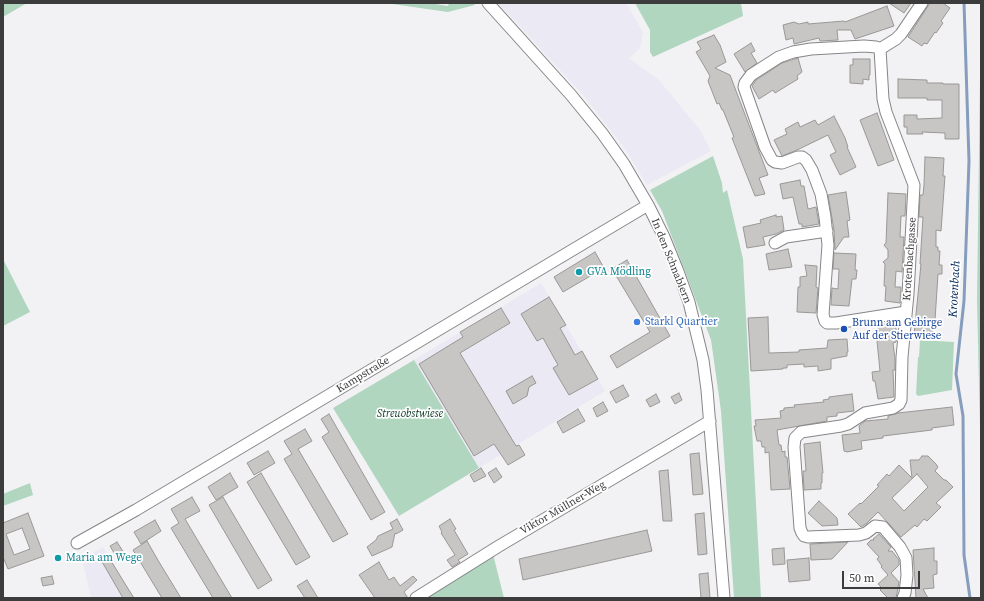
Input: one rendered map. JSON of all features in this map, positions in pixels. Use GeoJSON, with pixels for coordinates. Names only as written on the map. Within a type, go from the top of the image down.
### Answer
{"type":"FeatureCollection","features":[{"type":"Feature","properties":{"kind":"street","name":"In den Schnablern"},"geometry":{"type":"LineString","coordinates":[[488,3],[571,95],[602,133],[624,164],[648,205],[664,237],[689,302],[702,360],[710,422],[724,598]]}},
{"type":"Feature","properties":{"kind":"street"},"geometry":{"type":"LineString","coordinates":[[906,312],[836,323],[825,321],[822,315],[828,245],[821,194],[806,160],[800,157],[782,163],[772,160],[765,147],[744,87],[750,75],[779,57],[793,52],[811,49],[864,46],[876,47],[880,49],[902,34],[922,3]]}},
{"type":"Feature","properties":{"kind":"street","name":"Krotenbachgasse"},"geometry":{"type":"LineString","coordinates":[[880,49],[883,99],[886,112],[914,185],[902,357],[902,395],[899,404],[893,408],[865,413],[848,424],[841,426],[801,432],[795,438],[794,447],[800,528],[804,536],[859,535],[866,533],[875,526],[883,527],[900,546],[906,558],[907,575],[903,598]]}},
{"type":"Feature","properties":{"kind":"street","name":"Kampstraße"},"geometry":{"type":"LineString","coordinates":[[77,544],[648,205]]}},
{"type":"Feature","properties":{"kind":"street"},"geometry":{"type":"LineString","coordinates":[[775,243],[786,237],[826,231]]}},
{"type":"Feature","properties":{"kind":"street","name":"Viktor Müllner-Weg"},"geometry":{"type":"LineString","coordinates":[[416,598],[499,546],[710,422]]}},
{"type":"Feature","properties":{"kind":"shaded area"},"geometry":{"type":"Polygon","coordinates":[[[498,3],[626,3],[643,32],[640,48],[629,58],[659,80],[700,130],[711,151],[647,185],[625,149],[583,95],[498,3]]]}},
{"type":"Feature","properties":{"kind":"shaded area"},"geometry":{"type":"Polygon","coordinates":[[[541,283],[605,391],[479,468],[414,360],[541,283]]]}},
{"type":"Feature","properties":{"kind":"shaded area"},"geometry":{"type":"Polygon","coordinates":[[[103,547],[134,598],[91,598],[82,559],[103,547]]]}},
{"type":"Feature","properties":{"kind":"green space"},"geometry":{"type":"Polygon","coordinates":[[[3,3],[27,3],[3,17],[3,3]]]}},
{"type":"Feature","properties":{"kind":"green space"},"geometry":{"type":"Polygon","coordinates":[[[385,3],[429,3],[448,6],[449,3],[473,3],[475,5],[448,12],[385,3]]]}},
{"type":"Feature","properties":{"kind":"green space"},"geometry":{"type":"Polygon","coordinates":[[[635,3],[741,3],[743,16],[653,57],[650,52],[650,30],[635,3]]]}},
{"type":"Feature","properties":{"kind":"green space"},"geometry":{"type":"Polygon","coordinates":[[[981,3],[981,470],[977,301],[981,3]]]}},
{"type":"Feature","properties":{"kind":"green space"},"geometry":{"type":"Polygon","coordinates":[[[713,156],[722,183],[723,193],[727,190],[743,259],[761,598],[734,598],[721,411],[711,340],[662,211],[650,190],[713,156]]]}},
{"type":"Feature","properties":{"kind":"green space"},"geometry":{"type":"Polygon","coordinates":[[[3,259],[30,312],[3,326],[3,259]]]}},
{"type":"Feature","properties":{"kind":"green space"},"geometry":{"type":"Polygon","coordinates":[[[920,340],[954,342],[952,390],[918,396],[916,394],[920,340]]]}},
{"type":"Feature","properties":{"kind":"green space","name":"Streuobstwiese"},"geometry":{"type":"Polygon","coordinates":[[[414,360],[479,468],[399,516],[333,408],[414,360]]]}},
{"type":"Feature","properties":{"kind":"green space"},"geometry":{"type":"Polygon","coordinates":[[[30,483],[33,495],[3,506],[3,494],[30,483]]]}},
{"type":"Feature","properties":{"kind":"green space"},"geometry":{"type":"Polygon","coordinates":[[[493,554],[504,598],[425,598],[493,554]]]}},
{"type":"Feature","properties":{"kind":"building"},"geometry":{"type":"Polygon","coordinates":[[[889,3],[911,3],[904,13],[889,3]]]}},
{"type":"Feature","properties":{"kind":"building"},"geometry":{"type":"Polygon","coordinates":[[[930,3],[943,3],[950,8],[941,21],[943,23],[936,33],[935,32],[927,44],[924,43],[922,46],[908,37],[930,3]]]}},
{"type":"Feature","properties":{"kind":"building"},"geometry":{"type":"Polygon","coordinates":[[[887,6],[894,26],[855,39],[851,30],[837,30],[838,40],[820,41],[819,38],[794,44],[793,38],[786,40],[783,25],[794,22],[799,24],[808,22],[808,24],[845,22],[887,6]]]}},
{"type":"Feature","properties":{"kind":"building"},"geometry":{"type":"Polygon","coordinates":[[[714,35],[720,45],[726,62],[715,68],[730,75],[768,175],[759,178],[765,194],[755,196],[732,138],[734,137],[723,110],[719,103],[717,104],[708,81],[710,76],[696,52],[701,49],[697,42],[714,35]]]}},
{"type":"Feature","properties":{"kind":"building"},"geometry":{"type":"Polygon","coordinates":[[[751,43],[755,51],[751,53],[757,63],[745,72],[734,54],[751,43]]]}},
{"type":"Feature","properties":{"kind":"building"},"geometry":{"type":"Polygon","coordinates":[[[798,58],[802,72],[797,76],[798,79],[775,93],[773,90],[759,99],[752,86],[756,80],[782,63],[798,58]]]}},
{"type":"Feature","properties":{"kind":"building"},"geometry":{"type":"Polygon","coordinates":[[[853,59],[870,59],[869,80],[863,79],[863,84],[850,83],[850,65],[853,65],[853,59]]]}},
{"type":"Feature","properties":{"kind":"building"},"geometry":{"type":"Polygon","coordinates":[[[898,79],[927,80],[927,83],[959,84],[959,139],[945,139],[945,133],[922,132],[923,134],[907,134],[907,127],[904,127],[904,115],[917,115],[917,119],[942,118],[942,100],[927,100],[927,98],[898,98],[898,79]]]}},
{"type":"Feature","properties":{"kind":"building"},"geometry":{"type":"Polygon","coordinates":[[[877,113],[894,160],[878,166],[860,120],[877,113]]]}},
{"type":"Feature","properties":{"kind":"building"},"geometry":{"type":"Polygon","coordinates":[[[834,116],[845,138],[847,147],[856,167],[840,175],[830,155],[836,152],[828,135],[782,156],[774,140],[787,134],[785,129],[798,122],[800,127],[815,120],[818,125],[834,116]]]}},
{"type":"Feature","properties":{"kind":"building"},"geometry":{"type":"Polygon","coordinates":[[[925,157],[944,158],[943,176],[945,176],[941,231],[936,230],[936,247],[938,247],[938,251],[940,251],[939,265],[942,265],[942,274],[938,274],[935,320],[934,319],[932,337],[914,335],[921,264],[923,217],[919,217],[920,195],[923,195],[925,157]]]}},
{"type":"Feature","properties":{"kind":"building"},"geometry":{"type":"Polygon","coordinates":[[[800,180],[801,186],[804,186],[808,209],[816,207],[819,224],[802,227],[802,224],[799,224],[793,197],[783,199],[780,184],[800,180]]]}},
{"type":"Feature","properties":{"kind":"building"},"geometry":{"type":"Polygon","coordinates":[[[846,192],[850,220],[847,221],[849,237],[844,237],[835,250],[834,230],[828,195],[846,192]]]}},
{"type":"Feature","properties":{"kind":"building"},"geometry":{"type":"Polygon","coordinates":[[[888,193],[906,194],[905,216],[901,216],[900,237],[904,237],[902,272],[896,271],[895,287],[901,287],[900,303],[885,301],[885,264],[883,262],[888,258],[888,250],[884,245],[886,243],[888,193]]]}},
{"type":"Feature","properties":{"kind":"building"},"geometry":{"type":"Polygon","coordinates":[[[776,215],[776,217],[782,216],[784,230],[776,234],[763,237],[765,245],[747,248],[743,227],[761,223],[760,220],[776,215]]]}},
{"type":"Feature","properties":{"kind":"building"},"geometry":{"type":"Polygon","coordinates":[[[788,249],[792,267],[769,270],[766,254],[788,249]]]}},
{"type":"Feature","properties":{"kind":"building","name":"GVA Mödling"},"geometry":{"type":"Polygon","coordinates":[[[595,252],[604,268],[563,292],[554,277],[595,252]]]}},
{"type":"Feature","properties":{"kind":"building"},"geometry":{"type":"Polygon","coordinates":[[[834,253],[856,254],[856,279],[852,279],[849,306],[831,305],[832,288],[838,289],[839,269],[833,269],[834,253]]]}},
{"type":"Feature","properties":{"kind":"building"},"geometry":{"type":"Polygon","coordinates":[[[627,260],[670,336],[617,368],[610,356],[650,332],[612,269],[627,260]]]}},
{"type":"Feature","properties":{"kind":"building"},"geometry":{"type":"Polygon","coordinates":[[[805,265],[817,266],[816,287],[818,288],[816,313],[797,312],[800,277],[807,276],[805,265]]]}},
{"type":"Feature","properties":{"kind":"building"},"geometry":{"type":"Polygon","coordinates":[[[549,297],[566,325],[560,328],[575,355],[582,351],[598,379],[569,395],[553,368],[558,365],[543,338],[537,341],[521,314],[549,297]]]}},
{"type":"Feature","properties":{"kind":"building"},"geometry":{"type":"Polygon","coordinates":[[[501,308],[510,323],[460,353],[516,446],[519,445],[525,455],[508,465],[494,444],[474,456],[419,364],[463,337],[460,332],[501,308]]]}},
{"type":"Feature","properties":{"kind":"building"},"geometry":{"type":"Polygon","coordinates":[[[768,317],[769,353],[799,352],[799,350],[827,348],[828,340],[847,339],[847,356],[831,359],[831,369],[818,371],[818,366],[804,367],[804,364],[787,365],[787,368],[783,369],[751,371],[748,318],[768,317]]]}},
{"type":"Feature","properties":{"kind":"building"},"geometry":{"type":"Polygon","coordinates":[[[895,323],[897,335],[896,342],[893,343],[895,359],[895,370],[893,370],[894,397],[878,399],[872,372],[880,371],[876,331],[878,330],[877,325],[895,323]]]}},
{"type":"Feature","properties":{"kind":"building"},"geometry":{"type":"Polygon","coordinates":[[[532,376],[536,383],[529,387],[527,396],[513,404],[506,391],[532,376]]]}},
{"type":"Feature","properties":{"kind":"building"},"geometry":{"type":"Polygon","coordinates":[[[623,385],[629,396],[616,403],[610,392],[623,385]]]}},
{"type":"Feature","properties":{"kind":"building"},"geometry":{"type":"Polygon","coordinates":[[[679,393],[682,400],[675,404],[671,397],[679,393]]]}},
{"type":"Feature","properties":{"kind":"building"},"geometry":{"type":"Polygon","coordinates":[[[656,394],[660,402],[650,407],[646,400],[656,394]]]}},
{"type":"Feature","properties":{"kind":"building"},"geometry":{"type":"Polygon","coordinates":[[[852,394],[854,411],[837,413],[837,416],[827,417],[827,421],[777,430],[779,445],[781,445],[782,452],[785,451],[785,457],[787,457],[790,489],[771,490],[769,452],[765,453],[765,447],[762,447],[761,441],[757,441],[754,426],[756,426],[755,420],[781,418],[780,411],[784,410],[784,408],[795,407],[794,405],[824,402],[823,400],[829,399],[829,397],[852,394]]]}},
{"type":"Feature","properties":{"kind":"building"},"geometry":{"type":"Polygon","coordinates":[[[603,402],[608,411],[597,417],[593,408],[603,402]]]}},
{"type":"Feature","properties":{"kind":"building"},"geometry":{"type":"Polygon","coordinates":[[[952,407],[954,425],[861,441],[862,449],[847,452],[844,451],[842,435],[860,433],[859,426],[865,421],[888,419],[888,416],[898,413],[952,407]]]}},
{"type":"Feature","properties":{"kind":"building"},"geometry":{"type":"Polygon","coordinates":[[[578,409],[585,421],[563,433],[557,422],[578,409]]]}},
{"type":"Feature","properties":{"kind":"building"},"geometry":{"type":"Polygon","coordinates":[[[329,414],[385,512],[371,520],[322,437],[329,432],[321,419],[329,414]]]}},
{"type":"Feature","properties":{"kind":"building"},"geometry":{"type":"Polygon","coordinates":[[[305,429],[312,441],[298,449],[348,534],[333,542],[284,459],[292,454],[284,441],[305,429]]]}},
{"type":"Feature","properties":{"kind":"building"},"geometry":{"type":"Polygon","coordinates":[[[820,442],[823,473],[821,489],[804,490],[803,471],[806,471],[804,444],[820,442]]]}},
{"type":"Feature","properties":{"kind":"building"},"geometry":{"type":"Polygon","coordinates":[[[268,451],[275,463],[254,475],[247,463],[268,451]]]}},
{"type":"Feature","properties":{"kind":"building"},"geometry":{"type":"Polygon","coordinates":[[[699,453],[703,494],[693,495],[690,454],[699,453]]]}},
{"type":"Feature","properties":{"kind":"building"},"geometry":{"type":"Polygon","coordinates":[[[922,456],[928,456],[938,467],[935,471],[953,487],[936,503],[941,507],[927,521],[924,519],[917,527],[915,525],[901,537],[878,512],[861,527],[848,514],[860,503],[861,504],[879,486],[877,485],[887,474],[889,476],[899,465],[912,478],[910,460],[919,460],[922,456]],[[917,474],[892,498],[904,511],[928,487],[917,474]]]}},
{"type":"Feature","properties":{"kind":"building"},"geometry":{"type":"Polygon","coordinates":[[[481,468],[486,476],[474,482],[470,475],[481,468]]]}},
{"type":"Feature","properties":{"kind":"building"},"geometry":{"type":"Polygon","coordinates":[[[496,468],[502,477],[494,483],[488,473],[496,468]]]}},
{"type":"Feature","properties":{"kind":"building"},"geometry":{"type":"Polygon","coordinates":[[[668,470],[672,521],[663,521],[659,471],[668,470]]]}},
{"type":"Feature","properties":{"kind":"building"},"geometry":{"type":"Polygon","coordinates":[[[230,473],[238,487],[216,500],[208,487],[230,473]]]}},
{"type":"Feature","properties":{"kind":"building"},"geometry":{"type":"Polygon","coordinates":[[[261,473],[310,557],[296,565],[247,482],[261,473]]]}},
{"type":"Feature","properties":{"kind":"building"},"geometry":{"type":"Polygon","coordinates":[[[192,497],[200,511],[185,519],[232,598],[213,598],[171,528],[179,523],[171,509],[192,497]]]}},
{"type":"Feature","properties":{"kind":"building"},"geometry":{"type":"Polygon","coordinates":[[[223,497],[272,580],[258,589],[209,505],[223,497]]]}},
{"type":"Feature","properties":{"kind":"building"},"geometry":{"type":"Polygon","coordinates":[[[819,501],[837,518],[838,525],[822,526],[808,513],[819,501]]]}},
{"type":"Feature","properties":{"kind":"building"},"geometry":{"type":"Polygon","coordinates":[[[28,513],[44,556],[8,569],[3,557],[3,523],[28,513]],[[22,528],[6,534],[14,555],[30,549],[22,528]]]}},
{"type":"Feature","properties":{"kind":"building"},"geometry":{"type":"Polygon","coordinates":[[[704,513],[707,554],[698,555],[695,514],[704,513]]]}},
{"type":"Feature","properties":{"kind":"building"},"geometry":{"type":"Polygon","coordinates":[[[397,519],[403,530],[396,534],[395,533],[392,547],[372,556],[367,547],[376,540],[378,536],[393,529],[390,523],[397,519]]]}},
{"type":"Feature","properties":{"kind":"building"},"geometry":{"type":"Polygon","coordinates":[[[450,519],[456,529],[454,530],[468,554],[458,560],[460,562],[452,567],[447,560],[455,555],[441,533],[442,532],[439,526],[450,519]]]}},
{"type":"Feature","properties":{"kind":"building"},"geometry":{"type":"Polygon","coordinates":[[[155,520],[161,531],[141,544],[134,532],[155,520]]]}},
{"type":"Feature","properties":{"kind":"building"},"geometry":{"type":"Polygon","coordinates":[[[647,530],[652,551],[523,580],[519,559],[647,530]]]}},
{"type":"Feature","properties":{"kind":"building"},"geometry":{"type":"Polygon","coordinates":[[[879,534],[891,547],[888,551],[892,551],[899,560],[899,565],[891,573],[899,582],[896,598],[888,598],[880,590],[882,588],[878,584],[888,575],[881,567],[882,566],[877,559],[879,557],[867,544],[871,540],[874,540],[873,539],[879,534]]]}},
{"type":"Feature","properties":{"kind":"building"},"geometry":{"type":"Polygon","coordinates":[[[147,541],[181,598],[162,598],[133,550],[147,541]]]}},
{"type":"Feature","properties":{"kind":"building"},"geometry":{"type":"Polygon","coordinates":[[[117,542],[124,553],[117,558],[110,546],[117,542]]]}},
{"type":"Feature","properties":{"kind":"building"},"geometry":{"type":"Polygon","coordinates":[[[848,542],[832,559],[811,560],[810,544],[848,542]]]}},
{"type":"Feature","properties":{"kind":"building"},"geometry":{"type":"Polygon","coordinates":[[[784,548],[785,564],[773,565],[772,549],[784,548]]]}},
{"type":"Feature","properties":{"kind":"building"},"geometry":{"type":"Polygon","coordinates":[[[934,548],[934,561],[937,561],[937,574],[933,575],[934,588],[923,589],[928,598],[916,598],[913,550],[934,548]]]}},
{"type":"Feature","properties":{"kind":"building"},"geometry":{"type":"Polygon","coordinates":[[[108,556],[134,598],[123,598],[101,560],[108,556]]]}},
{"type":"Feature","properties":{"kind":"building"},"geometry":{"type":"Polygon","coordinates":[[[809,558],[810,580],[789,582],[787,560],[809,558]]]}},
{"type":"Feature","properties":{"kind":"building"},"geometry":{"type":"Polygon","coordinates":[[[379,562],[389,580],[394,577],[400,586],[413,576],[417,580],[404,592],[408,598],[375,598],[359,575],[379,562]]]}},
{"type":"Feature","properties":{"kind":"building"},"geometry":{"type":"Polygon","coordinates":[[[708,573],[710,598],[701,598],[699,574],[708,573]]]}},
{"type":"Feature","properties":{"kind":"building"},"geometry":{"type":"Polygon","coordinates":[[[52,576],[54,584],[43,586],[41,578],[52,576]]]}},
{"type":"Feature","properties":{"kind":"building"},"geometry":{"type":"Polygon","coordinates":[[[307,580],[318,598],[305,598],[297,586],[307,580]]]}},
{"type":"Feature","properties":{"kind":"waterway","name":"Krotenbach"},"geometry":{"type":"LineString","coordinates":[[964,3],[969,161],[964,301],[956,374],[963,416],[964,555],[970,598]]}},
{"type":"Feature","properties":{"kind":"place","name":"GVA Mödling"},"geometry":{"type":"Point","coordinates":[579,272]}},
{"type":"Feature","properties":{"kind":"place","name":"Starkl Quartier"},"geometry":{"type":"Point","coordinates":[637,322]}},
{"type":"Feature","properties":{"kind":"place","name":"Brunn am Gebirge Auf der Stierwiese"},"geometry":{"type":"Point","coordinates":[844,329]}},
{"type":"Feature","properties":{"kind":"place","name":"Maria am Wege"},"geometry":{"type":"Point","coordinates":[58,558]}}]}
